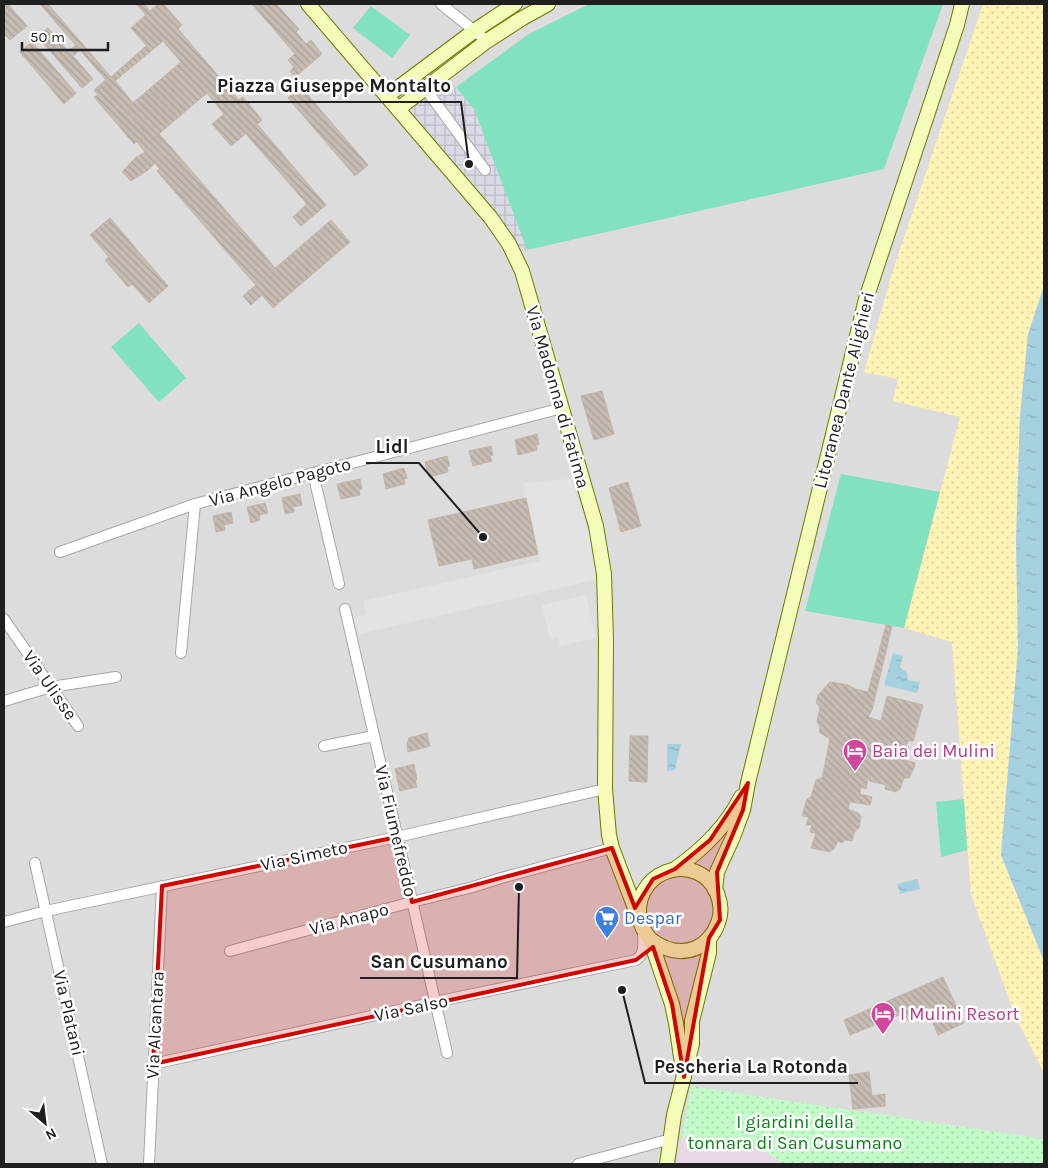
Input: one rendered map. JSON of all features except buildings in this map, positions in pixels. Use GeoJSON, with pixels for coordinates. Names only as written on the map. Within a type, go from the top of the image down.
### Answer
{"type":"FeatureCollection","features":[{"type":"Feature","properties":{"kind":"main road","name":"Via Madonna di Fatima"},"geometry":{"type":"LineString","coordinates":[[308,4],[491,218],[509,244],[522,270],[596,526],[604,574],[606,641],[605,789],[609,835],[617,864],[644,928],[672,1004],[684,1077]]}},
{"type":"Feature","properties":{"kind":"main road"},"geometry":{"type":"LineString","coordinates":[[387,96],[474,31],[515,4]]}},
{"type":"Feature","properties":{"kind":"main road"},"geometry":{"type":"LineString","coordinates":[[398,109],[487,41],[548,4]]}},
{"type":"Feature","properties":{"kind":"main road","name":"Litoranea Dante Alighieri"},"geometry":{"type":"LineString","coordinates":[[748,783],[866,300],[957,25],[962,4]]}},
{"type":"Feature","properties":{"kind":"main road"},"geometry":{"type":"LineString","coordinates":[[675,869],[698,873],[708,880],[719,899],[721,910],[716,930],[701,945],[691,950],[669,950],[658,946],[644,928],[639,906],[641,896],[653,879],[660,874],[675,869],[694,856],[710,840],[725,823],[748,783]]}},
{"type":"Feature","properties":{"kind":"main road"},"geometry":{"type":"LineString","coordinates":[[715,890],[717,872],[743,810],[748,783]]}},
{"type":"Feature","properties":{"kind":"main road"},"geometry":{"type":"LineString","coordinates":[[617,864],[632,879],[642,881],[653,879]]}},
{"type":"Feature","properties":{"kind":"main road"},"geometry":{"type":"LineString","coordinates":[[667,1164],[674,1115],[692,1044],[692,1021],[709,953],[709,938]]}},
{"type":"Feature","properties":{"kind":"street"},"geometry":{"type":"LineString","coordinates":[[441,4],[487,41]]}},
{"type":"Feature","properties":{"kind":"street"},"geometry":{"type":"LineString","coordinates":[[426,88],[485,170]]}},
{"type":"Feature","properties":{"kind":"street","name":"Via Angelo Pagoto"},"geometry":{"type":"LineString","coordinates":[[60,552],[195,504],[562,408]]}},
{"type":"Feature","properties":{"kind":"street"},"geometry":{"type":"LineString","coordinates":[[314,473],[338,584]]}},
{"type":"Feature","properties":{"kind":"street"},"geometry":{"type":"LineString","coordinates":[[181,653],[195,504]]}},
{"type":"Feature","properties":{"kind":"street","name":"Via Fiumefreddo"},"geometry":{"type":"LineString","coordinates":[[344,609],[447,1054]]}},
{"type":"Feature","properties":{"kind":"street","name":"Via Ulisse"},"geometry":{"type":"LineString","coordinates":[[4,619],[78,726]]}},
{"type":"Feature","properties":{"kind":"street"},"geometry":{"type":"LineString","coordinates":[[4,701],[51,687],[116,677]]}},
{"type":"Feature","properties":{"kind":"street"},"geometry":{"type":"LineString","coordinates":[[324,746],[374,736]]}},
{"type":"Feature","properties":{"kind":"street","name":"Via Simeto"},"geometry":{"type":"LineString","coordinates":[[4,922],[605,789]]}},
{"type":"Feature","properties":{"kind":"street","name":"Via Anapo"},"geometry":{"type":"LineString","coordinates":[[230,951],[612,848]]}},
{"type":"Feature","properties":{"kind":"street","name":"Via Platani"},"geometry":{"type":"LineString","coordinates":[[35,863],[102,1164]]}},
{"type":"Feature","properties":{"kind":"street","name":"Via Alcantara"},"geometry":{"type":"LineString","coordinates":[[149,1164],[162,886]]}},
{"type":"Feature","properties":{"kind":"street","name":"Via Salso"},"geometry":{"type":"LineString","coordinates":[[153,1064],[636,960],[641,956],[644,946],[644,928]]}},
{"type":"Feature","properties":{"kind":"street"},"geometry":{"type":"LineString","coordinates":[[578,1164],[670,1139]]}},
{"type":"Feature","properties":{"kind":"highlighted area"},"geometry":{"type":"Polygon","coordinates":[[[748,783],[743,810],[717,872],[720,920],[709,938],[684,1077],[672,1004],[653,947],[636,960],[153,1064],[162,886],[397,837],[412,902],[612,848],[635,908],[653,879],[675,869],[710,840],[748,783]]]}},
{"type":"Feature","properties":{"kind":"shaded area"},"geometry":{"type":"Polygon","coordinates":[[[4,4],[1044,4],[1044,286],[1028,334],[1020,415],[1016,541],[1018,648],[1001,855],[1044,961],[1044,1164],[4,1164],[4,4]]]}},
{"type":"Feature","properties":{"kind":"shaded area"},"geometry":{"type":"Polygon","coordinates":[[[444,74],[474,109],[527,250],[514,255],[398,109],[444,74]]]}},
{"type":"Feature","properties":{"kind":"shaded area"},"geometry":{"type":"Polygon","coordinates":[[[571,479],[596,555],[599,579],[359,634],[354,618],[366,614],[363,601],[540,561],[523,483],[571,479]]]}},
{"type":"Feature","properties":{"kind":"shaded area"},"geometry":{"type":"Polygon","coordinates":[[[586,595],[596,638],[560,646],[558,637],[550,639],[542,605],[586,595]]]}},
{"type":"Feature","properties":{"kind":"shaded area"},"geometry":{"type":"Polygon","coordinates":[[[682,1137],[759,1148],[784,1164],[678,1164],[682,1137]]]}},
{"type":"Feature","properties":{"kind":"sand"},"geometry":{"type":"Polygon","coordinates":[[[983,4],[1044,4],[1044,286],[1028,334],[1020,415],[1016,541],[1018,648],[1001,855],[1044,961],[1044,1073],[1015,1016],[971,894],[952,642],[904,628],[960,417],[893,401],[898,379],[864,372],[892,273],[983,4]]]}},
{"type":"Feature","properties":{"kind":"green space"},"geometry":{"type":"Polygon","coordinates":[[[589,4],[943,4],[884,169],[527,250],[474,110],[456,87],[529,34],[589,4]]]}},
{"type":"Feature","properties":{"kind":"green space"},"geometry":{"type":"Polygon","coordinates":[[[371,6],[410,35],[392,58],[353,28],[371,6]]]}},
{"type":"Feature","properties":{"kind":"green space"},"geometry":{"type":"Polygon","coordinates":[[[139,323],[186,378],[159,402],[111,347],[139,323]]]}},
{"type":"Feature","properties":{"kind":"green space"},"geometry":{"type":"Polygon","coordinates":[[[841,474],[940,492],[904,628],[805,611],[841,474]]]}},
{"type":"Feature","properties":{"kind":"green space"},"geometry":{"type":"Polygon","coordinates":[[[964,799],[967,850],[941,857],[936,802],[964,799]]]}},
{"type":"Feature","properties":{"kind":"green space","name":"I giardini della tonnara di San Cusumano"},"geometry":{"type":"Polygon","coordinates":[[[691,1086],[1044,1139],[1044,1164],[784,1164],[759,1148],[682,1137],[691,1086]]]}},
{"type":"Feature","properties":{"kind":"water"},"geometry":{"type":"Polygon","coordinates":[[[1044,286],[1044,961],[1001,855],[1018,648],[1016,541],[1020,415],[1028,334],[1044,286]]]}},
{"type":"Feature","properties":{"kind":"water"},"geometry":{"type":"Polygon","coordinates":[[[893,653],[903,656],[900,667],[907,673],[908,680],[920,682],[917,693],[884,685],[893,653]]]}},
{"type":"Feature","properties":{"kind":"water"},"geometry":{"type":"Polygon","coordinates":[[[667,744],[681,744],[675,770],[667,771],[667,744]]]}},
{"type":"Feature","properties":{"kind":"water"},"geometry":{"type":"Polygon","coordinates":[[[917,879],[920,889],[900,894],[897,884],[917,879]]]}},
{"type":"Feature","properties":{"kind":"place","name":"Piazza Giuseppe Montalto"},"geometry":{"type":"Point","coordinates":[469,164]}},
{"type":"Feature","properties":{"kind":"place","name":"Lidl"},"geometry":{"type":"Point","coordinates":[483,537]}},
{"type":"Feature","properties":{"kind":"place","name":"Baia dei Mulini"},"geometry":{"type":"Point","coordinates":[855,772]}},
{"type":"Feature","properties":{"kind":"place","name":"San Cusumano"},"geometry":{"type":"Point","coordinates":[519,887]}},
{"type":"Feature","properties":{"kind":"place","name":"Despar"},"geometry":{"type":"Point","coordinates":[607,939]}},
{"type":"Feature","properties":{"kind":"place","name":"Pescheria La Rotonda"},"geometry":{"type":"Point","coordinates":[622,990]}},
{"type":"Feature","properties":{"kind":"place","name":"I Mulini Resort"},"geometry":{"type":"Point","coordinates":[883,1035]}}]}
